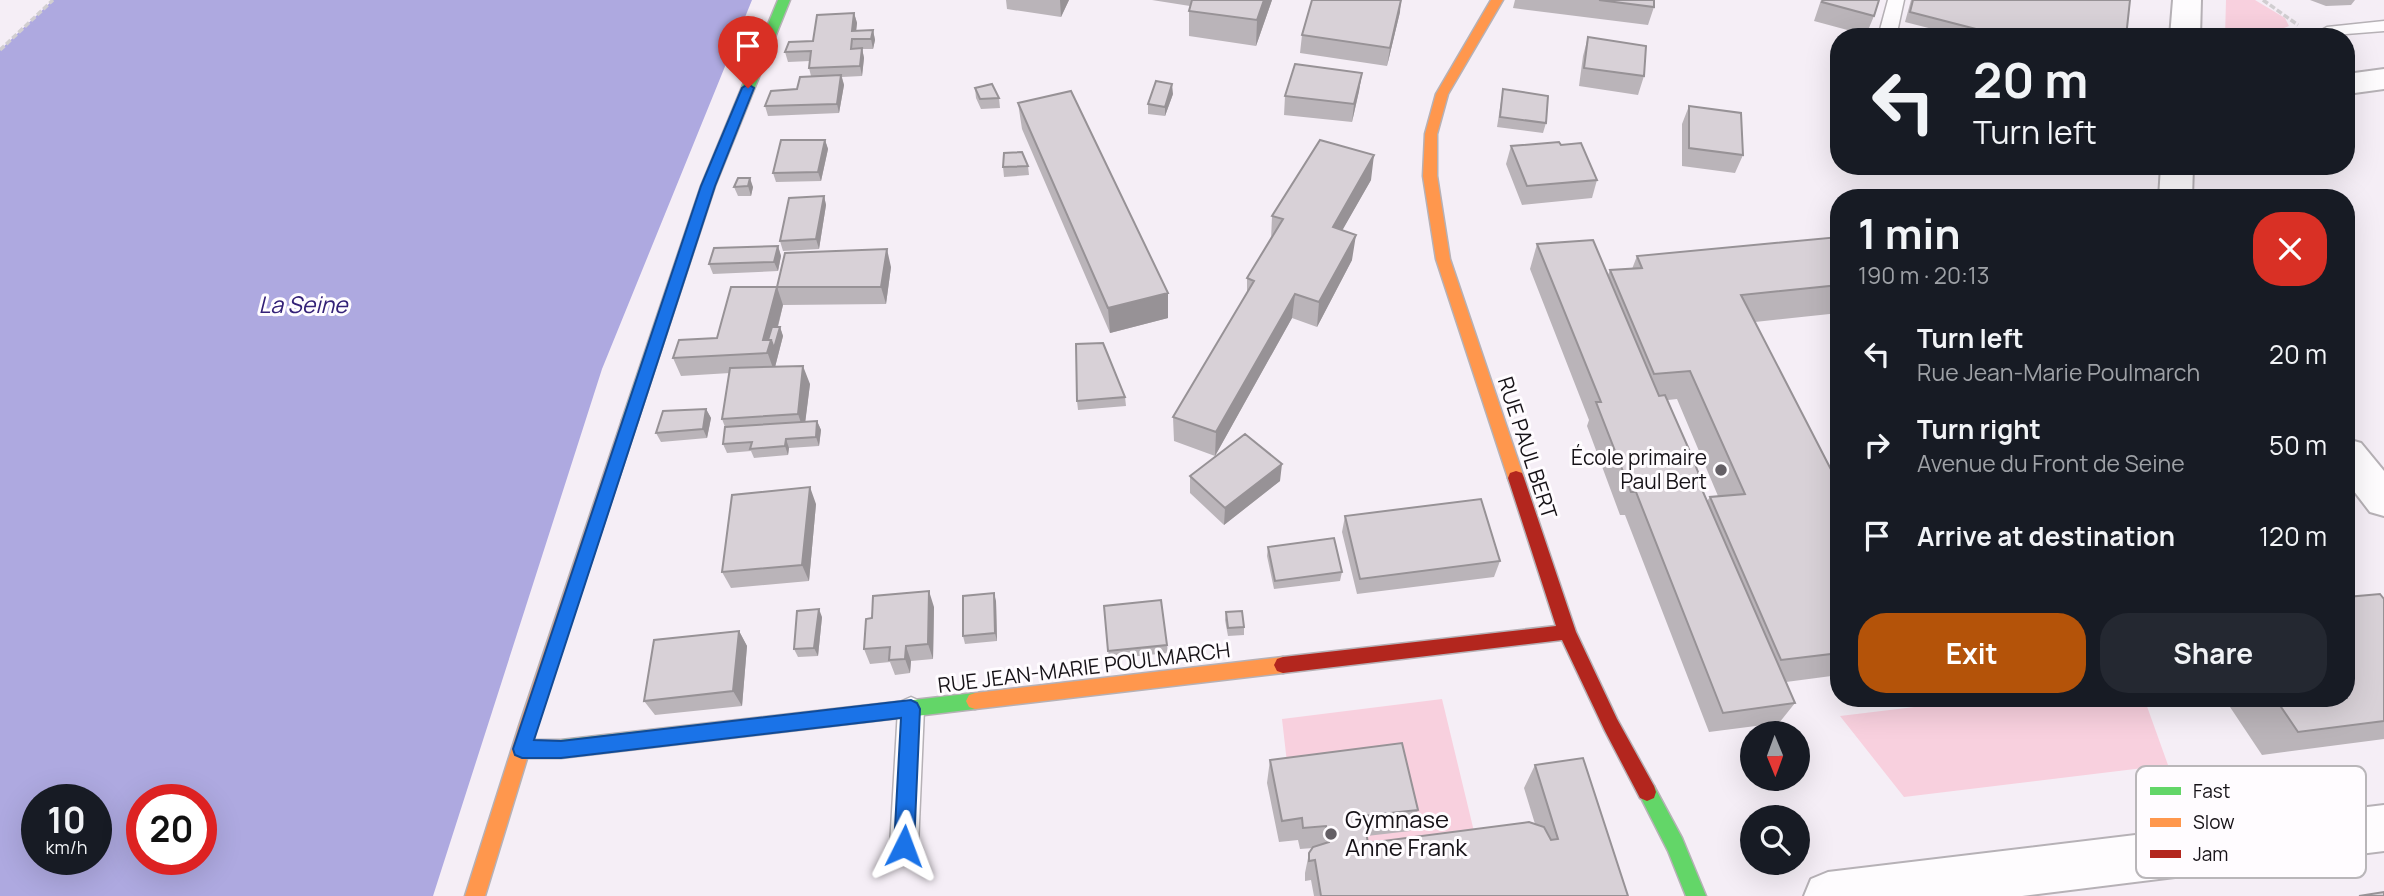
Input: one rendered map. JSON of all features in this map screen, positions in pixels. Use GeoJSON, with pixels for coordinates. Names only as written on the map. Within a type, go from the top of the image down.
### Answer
{"type":"FeatureCollection","features":[{"type":"Feature","properties":{"kind":"street"},"geometry":{"type":"LineString","coordinates":[[475,896],[708,186],[784,0]]}},
{"type":"Feature","properties":{"kind":"street","name":"RUE PAUL BERT"},"geometry":{"type":"LineString","coordinates":[[1497,0],[1441,95],[1429,138],[1434,215],[1458,308],[1567,632],[1611,724],[1675,845],[1696,896]]}},
{"type":"Feature","properties":{"kind":"street"},"geometry":{"type":"LineString","coordinates":[[2185,28],[2187,0]]}},
{"type":"Feature","properties":{"kind":"street"},"geometry":{"type":"LineString","coordinates":[[2355,83],[2384,79]]}},
{"type":"Feature","properties":{"kind":"street"},"geometry":{"type":"LineString","coordinates":[[2355,464],[2384,500]]}},
{"type":"Feature","properties":{"kind":"street","name":"RUE JEAN-MARIE POULMARCH"},"geometry":{"type":"LineString","coordinates":[[522,749],[561,749],[1567,632]]}},
{"type":"Feature","properties":{"kind":"street"},"geometry":{"type":"LineString","coordinates":[[2366,830],[2384,828]]}},
{"type":"Feature","properties":{"kind":"street"},"geometry":{"type":"LineString","coordinates":[[1828,896],[2136,858]]}},
{"type":"Feature","properties":{"kind":"lane"},"geometry":{"type":"LineString","coordinates":[[1888,28],[1896,0]]}},
{"type":"Feature","properties":{"kind":"lane"},"geometry":{"type":"LineString","coordinates":[[2355,29],[2384,26]]}},
{"type":"Feature","properties":{"kind":"lane"},"geometry":{"type":"LineString","coordinates":[[904,846],[911,709]]}},
{"type":"Feature","properties":{"kind":"path"},"geometry":{"type":"LineString","coordinates":[[0,50],[53,0]]}},
{"type":"Feature","properties":{"kind":"path"},"geometry":{"type":"LineString","coordinates":[[2263,0],[2301,28]]}},
{"type":"Feature","properties":{"kind":"shaded area"},"geometry":{"type":"Polygon","coordinates":[[[2226,0],[2255,0],[2285,18],[2289,26],[2284,28],[2225,28],[2226,0]]]}},
{"type":"Feature","properties":{"kind":"shaded area"},"geometry":{"type":"Polygon","coordinates":[[[1442,699],[1478,848],[1362,863],[1289,780],[1282,719],[1442,699]]]}},
{"type":"Feature","properties":{"kind":"shaded area"},"geometry":{"type":"Polygon","coordinates":[[[1914,707],[2147,707],[2168,765],[2136,766],[2136,769],[1904,797],[1840,716],[1914,707]]]}},
{"type":"Feature","properties":{"kind":"water","name":"La Seine"},"geometry":{"type":"Polygon","coordinates":[[[53,0],[752,0],[602,369],[433,896],[0,896],[0,50],[53,0]]]}},
{"type":"Feature","properties":{"kind":"building"},"geometry":{"type":"Polygon","coordinates":[[[1192,0],[1264,0],[1257,20],[1189,11],[1192,0]]]}},
{"type":"Feature","properties":{"kind":"building"},"geometry":{"type":"Polygon","coordinates":[[[1312,0],[1401,0],[1390,48],[1302,35],[1312,0]]]}},
{"type":"Feature","properties":{"kind":"building"},"geometry":{"type":"Polygon","coordinates":[[[1599,0],[1654,0],[1654,7],[1599,0]]]}},
{"type":"Feature","properties":{"kind":"building"},"geometry":{"type":"Polygon","coordinates":[[[1879,0],[1874,16],[1822,2],[1879,0]]]}},
{"type":"Feature","properties":{"kind":"building"},"geometry":{"type":"Polygon","coordinates":[[[1913,0],[2130,0],[2127,28],[1972,28],[1910,12],[1913,0]]]}},
{"type":"Feature","properties":{"kind":"building"},"geometry":{"type":"Polygon","coordinates":[[[854,13],[852,31],[873,30],[871,39],[852,39],[851,49],[862,48],[860,66],[809,68],[811,51],[785,52],[789,42],[813,41],[817,15],[854,13]]]}},
{"type":"Feature","properties":{"kind":"building"},"geometry":{"type":"Polygon","coordinates":[[[1588,37],[1646,46],[1644,76],[1584,68],[1588,37]]]}},
{"type":"Feature","properties":{"kind":"building"},"geometry":{"type":"Polygon","coordinates":[[[1295,64],[1362,73],[1354,104],[1285,96],[1295,64]]]}},
{"type":"Feature","properties":{"kind":"building"},"geometry":{"type":"Polygon","coordinates":[[[841,75],[837,104],[765,106],[771,91],[797,89],[800,77],[841,75]]]}},
{"type":"Feature","properties":{"kind":"building"},"geometry":{"type":"Polygon","coordinates":[[[1156,81],[1172,84],[1165,107],[1148,104],[1156,81]]]}},
{"type":"Feature","properties":{"kind":"building"},"geometry":{"type":"Polygon","coordinates":[[[992,84],[999,98],[980,99],[975,88],[992,84]]]}},
{"type":"Feature","properties":{"kind":"building"},"geometry":{"type":"Polygon","coordinates":[[[1503,89],[1548,96],[1546,123],[1500,117],[1503,89]]]}},
{"type":"Feature","properties":{"kind":"building"},"geometry":{"type":"Polygon","coordinates":[[[1071,91],[1168,293],[1108,308],[1018,103],[1071,91]]]}},
{"type":"Feature","properties":{"kind":"building"},"geometry":{"type":"Polygon","coordinates":[[[1689,106],[1741,113],[1743,155],[1689,148],[1689,106]]]}},
{"type":"Feature","properties":{"kind":"building"},"geometry":{"type":"Polygon","coordinates":[[[781,140],[825,140],[818,172],[773,173],[781,140]]]}},
{"type":"Feature","properties":{"kind":"building"},"geometry":{"type":"Polygon","coordinates":[[[1320,140],[1374,155],[1333,227],[1356,235],[1319,302],[1295,294],[1216,432],[1173,417],[1254,281],[1247,278],[1283,219],[1272,216],[1320,140]]]}},
{"type":"Feature","properties":{"kind":"building"},"geometry":{"type":"Polygon","coordinates":[[[1559,142],[1561,145],[1581,143],[1597,180],[1527,186],[1511,146],[1559,142]]]}},
{"type":"Feature","properties":{"kind":"building"},"geometry":{"type":"Polygon","coordinates":[[[1022,152],[1028,166],[1003,167],[1004,153],[1022,152]]]}},
{"type":"Feature","properties":{"kind":"building"},"geometry":{"type":"Polygon","coordinates":[[[738,178],[750,178],[748,186],[734,187],[738,178]]]}},
{"type":"Feature","properties":{"kind":"building"},"geometry":{"type":"Polygon","coordinates":[[[824,196],[816,239],[780,241],[789,198],[824,196]]]}},
{"type":"Feature","properties":{"kind":"building"},"geometry":{"type":"Polygon","coordinates":[[[1830,238],[1830,286],[1741,295],[1830,468],[1830,654],[1781,660],[1710,497],[1745,494],[1690,371],[1654,374],[1610,270],[1642,268],[1637,256],[1830,238]]]}},
{"type":"Feature","properties":{"kind":"building"},"geometry":{"type":"Polygon","coordinates":[[[1593,240],[1659,396],[1665,395],[1691,454],[1703,485],[1700,485],[1795,703],[1723,713],[1636,492],[1631,492],[1596,402],[1601,402],[1537,244],[1593,240]]]}},
{"type":"Feature","properties":{"kind":"building"},"geometry":{"type":"Polygon","coordinates":[[[778,246],[774,262],[709,264],[714,248],[778,246]]]}},
{"type":"Feature","properties":{"kind":"building"},"geometry":{"type":"Polygon","coordinates":[[[887,249],[881,287],[777,287],[785,253],[887,249]]]}},
{"type":"Feature","properties":{"kind":"building"},"geometry":{"type":"Polygon","coordinates":[[[731,287],[777,287],[763,340],[771,340],[767,353],[673,358],[679,340],[717,338],[731,287]]]}},
{"type":"Feature","properties":{"kind":"building"},"geometry":{"type":"Polygon","coordinates":[[[772,327],[780,327],[774,348],[771,340],[768,340],[772,327]]]}},
{"type":"Feature","properties":{"kind":"building"},"geometry":{"type":"Polygon","coordinates":[[[1103,343],[1125,397],[1077,401],[1076,344],[1103,343]]]}},
{"type":"Feature","properties":{"kind":"building"},"geometry":{"type":"Polygon","coordinates":[[[803,366],[798,414],[722,419],[730,368],[803,366]]]}},
{"type":"Feature","properties":{"kind":"building"},"geometry":{"type":"Polygon","coordinates":[[[706,409],[703,429],[656,433],[663,411],[706,409]]]}},
{"type":"Feature","properties":{"kind":"building"},"geometry":{"type":"Polygon","coordinates":[[[817,421],[816,437],[786,439],[785,446],[750,449],[752,442],[723,444],[725,427],[817,421]]]}},
{"type":"Feature","properties":{"kind":"building"},"geometry":{"type":"Polygon","coordinates":[[[1245,434],[1282,464],[1225,508],[1190,476],[1245,434]]]}},
{"type":"Feature","properties":{"kind":"building"},"geometry":{"type":"Polygon","coordinates":[[[810,487],[802,565],[722,572],[732,495],[810,487]]]}},
{"type":"Feature","properties":{"kind":"building"},"geometry":{"type":"Polygon","coordinates":[[[1481,499],[1500,561],[1360,579],[1345,516],[1481,499]]]}},
{"type":"Feature","properties":{"kind":"building"},"geometry":{"type":"Polygon","coordinates":[[[1334,538],[1342,572],[1275,581],[1268,547],[1334,538]]]}},
{"type":"Feature","properties":{"kind":"building"},"geometry":{"type":"Polygon","coordinates":[[[929,591],[928,644],[906,646],[905,659],[889,660],[890,647],[864,649],[866,619],[872,618],[873,596],[929,591]]]}},
{"type":"Feature","properties":{"kind":"building"},"geometry":{"type":"Polygon","coordinates":[[[994,593],[995,633],[963,636],[963,596],[994,593]]]}},
{"type":"Feature","properties":{"kind":"building"},"geometry":{"type":"Polygon","coordinates":[[[2380,594],[2384,599],[2384,721],[2298,732],[2281,707],[2355,707],[2355,596],[2380,594]]]}},
{"type":"Feature","properties":{"kind":"building"},"geometry":{"type":"Polygon","coordinates":[[[1161,600],[1167,645],[1108,651],[1104,606],[1161,600]]]}},
{"type":"Feature","properties":{"kind":"building"},"geometry":{"type":"Polygon","coordinates":[[[819,609],[814,648],[794,649],[797,611],[819,609]]]}},
{"type":"Feature","properties":{"kind":"building"},"geometry":{"type":"Polygon","coordinates":[[[1242,611],[1244,627],[1228,628],[1226,612],[1242,611]]]}},
{"type":"Feature","properties":{"kind":"building"},"geometry":{"type":"Polygon","coordinates":[[[739,631],[733,691],[644,701],[654,640],[739,631]]]}},
{"type":"Feature","properties":{"kind":"building","name":"Gymnase Anne Frank"},"geometry":{"type":"Polygon","coordinates":[[[1402,743],[1418,810],[1363,816],[1368,843],[1529,822],[1544,827],[1551,840],[1558,839],[1535,765],[1583,758],[1628,896],[1321,896],[1315,860],[1309,861],[1309,853],[1313,847],[1329,842],[1326,826],[1303,828],[1302,818],[1282,821],[1270,760],[1402,743]]]}},
{"type":"Feature","properties":{"kind":"building"},"geometry":{"type":"Polygon","coordinates":[[[2384,892],[2384,896],[2359,896],[2384,892]]]}},
{"type":"Feature","properties":{"kind":"traffic: fast"},"geometry":{"type":"LineString","coordinates":[[630,420],[708,186],[784,0]]}},
{"type":"Feature","properties":{"kind":"traffic: fast"},"geometry":{"type":"LineString","coordinates":[[522,749],[561,749],[975,701]]}},
{"type":"Feature","properties":{"kind":"traffic: fast"},"geometry":{"type":"LineString","coordinates":[[1647,792],[1675,845],[1696,896]]}},
{"type":"Feature","properties":{"kind":"traffic: slow"},"geometry":{"type":"LineString","coordinates":[[1497,0],[1442,94],[1431,134],[1430,176],[1443,259],[1516,478]]}},
{"type":"Feature","properties":{"kind":"traffic: slow"},"geometry":{"type":"LineString","coordinates":[[475,896],[528,726],[630,420]]}},
{"type":"Feature","properties":{"kind":"traffic: slow"},"geometry":{"type":"LineString","coordinates":[[975,701],[1283,665]]}},
{"type":"Feature","properties":{"kind":"traffic: jam"},"geometry":{"type":"LineString","coordinates":[[1516,478],[1567,632],[1611,725],[1647,792]]}},
{"type":"Feature","properties":{"kind":"traffic: jam"},"geometry":{"type":"LineString","coordinates":[[1283,665],[1567,632]]}},
{"type":"Feature","properties":{"kind":"place","name":"École primaire Paul Bert"},"geometry":{"type":"Point","coordinates":[1721,470]}},
{"type":"Feature","properties":{"kind":"place","name":"Gymnase Anne Frank"},"geometry":{"type":"Point","coordinates":[1331,834]}},
{"type":"Feature","properties":{"kind":"route"},"geometry":{"type":"LineString","coordinates":[[748,88],[708,186],[522,749],[561,749],[911,709],[904,846]]}}]}
